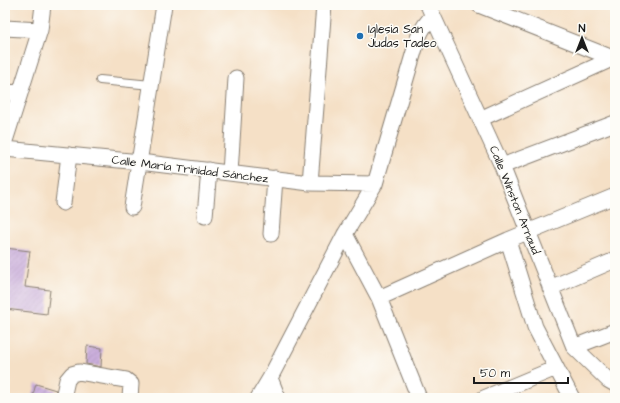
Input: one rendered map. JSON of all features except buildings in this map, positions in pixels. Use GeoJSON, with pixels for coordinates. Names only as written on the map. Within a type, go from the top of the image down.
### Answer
{"type":"FeatureCollection","features":[{"type":"Feature","properties":{"kind":"street"},"geometry":{"type":"LineString","coordinates":[[5,141],[12,92],[40,30],[43,5]]}},
{"type":"Feature","properties":{"kind":"street"},"geometry":{"type":"LineString","coordinates":[[132,207],[164,5]]}},
{"type":"Feature","properties":{"kind":"street"},"geometry":{"type":"LineString","coordinates":[[310,183],[324,5]]}},
{"type":"Feature","properties":{"kind":"street"},"geometry":{"type":"LineString","coordinates":[[479,5],[615,58]]}},
{"type":"Feature","properties":{"kind":"street"},"geometry":{"type":"LineString","coordinates":[[258,398],[270,378],[344,234],[375,184],[418,38],[428,20],[431,11]]}},
{"type":"Feature","properties":{"kind":"street","name":"Calle Winston Arnaud"},"geometry":{"type":"LineString","coordinates":[[431,11],[502,166],[574,347],[608,380],[615,384]]}},
{"type":"Feature","properties":{"kind":"street"},"geometry":{"type":"LineString","coordinates":[[5,28],[40,30]]}},
{"type":"Feature","properties":{"kind":"street"},"geometry":{"type":"LineString","coordinates":[[480,119],[615,58]]}},
{"type":"Feature","properties":{"kind":"street"},"geometry":{"type":"LineString","coordinates":[[230,173],[236,78]]}},
{"type":"Feature","properties":{"kind":"street"},"geometry":{"type":"LineString","coordinates":[[502,166],[615,123]]}},
{"type":"Feature","properties":{"kind":"street","name":"Calle María Trinidad Sánchez"},"geometry":{"type":"LineString","coordinates":[[5,149],[140,162],[310,183],[375,184]]}},
{"type":"Feature","properties":{"kind":"street"},"geometry":{"type":"LineString","coordinates":[[63,203],[69,155]]}},
{"type":"Feature","properties":{"kind":"street"},"geometry":{"type":"LineString","coordinates":[[205,216],[209,170]]}},
{"type":"Feature","properties":{"kind":"street"},"geometry":{"type":"LineString","coordinates":[[271,234],[275,178]]}},
{"type":"Feature","properties":{"kind":"street"},"geometry":{"type":"LineString","coordinates":[[379,298],[508,240],[615,196]]}},
{"type":"Feature","properties":{"kind":"street"},"geometry":{"type":"LineString","coordinates":[[344,234],[379,298],[419,398]]}},
{"type":"Feature","properties":{"kind":"street"},"geometry":{"type":"LineString","coordinates":[[508,240],[535,327],[572,398]]}},
{"type":"Feature","properties":{"kind":"street"},"geometry":{"type":"LineString","coordinates":[[550,288],[615,260]]}},
{"type":"Feature","properties":{"kind":"street"},"geometry":{"type":"LineString","coordinates":[[574,347],[615,331]]}},
{"type":"Feature","properties":{"kind":"street"},"geometry":{"type":"LineString","coordinates":[[488,397],[556,368]]}},
{"type":"Feature","properties":{"kind":"street"},"geometry":{"type":"LineString","coordinates":[[63,398],[67,380],[72,374],[79,372],[126,380],[131,384],[130,398]]}},
{"type":"Feature","properties":{"kind":"street"},"geometry":{"type":"LineString","coordinates":[[270,378],[278,398]]}},
{"type":"Feature","properties":{"kind":"lane"},"geometry":{"type":"LineString","coordinates":[[100,80],[151,85]]}},
{"type":"Feature","properties":{"kind":"place","name":"Iglesia San Judas Tadeo"},"geometry":{"type":"Point","coordinates":[360,36]}}]}
